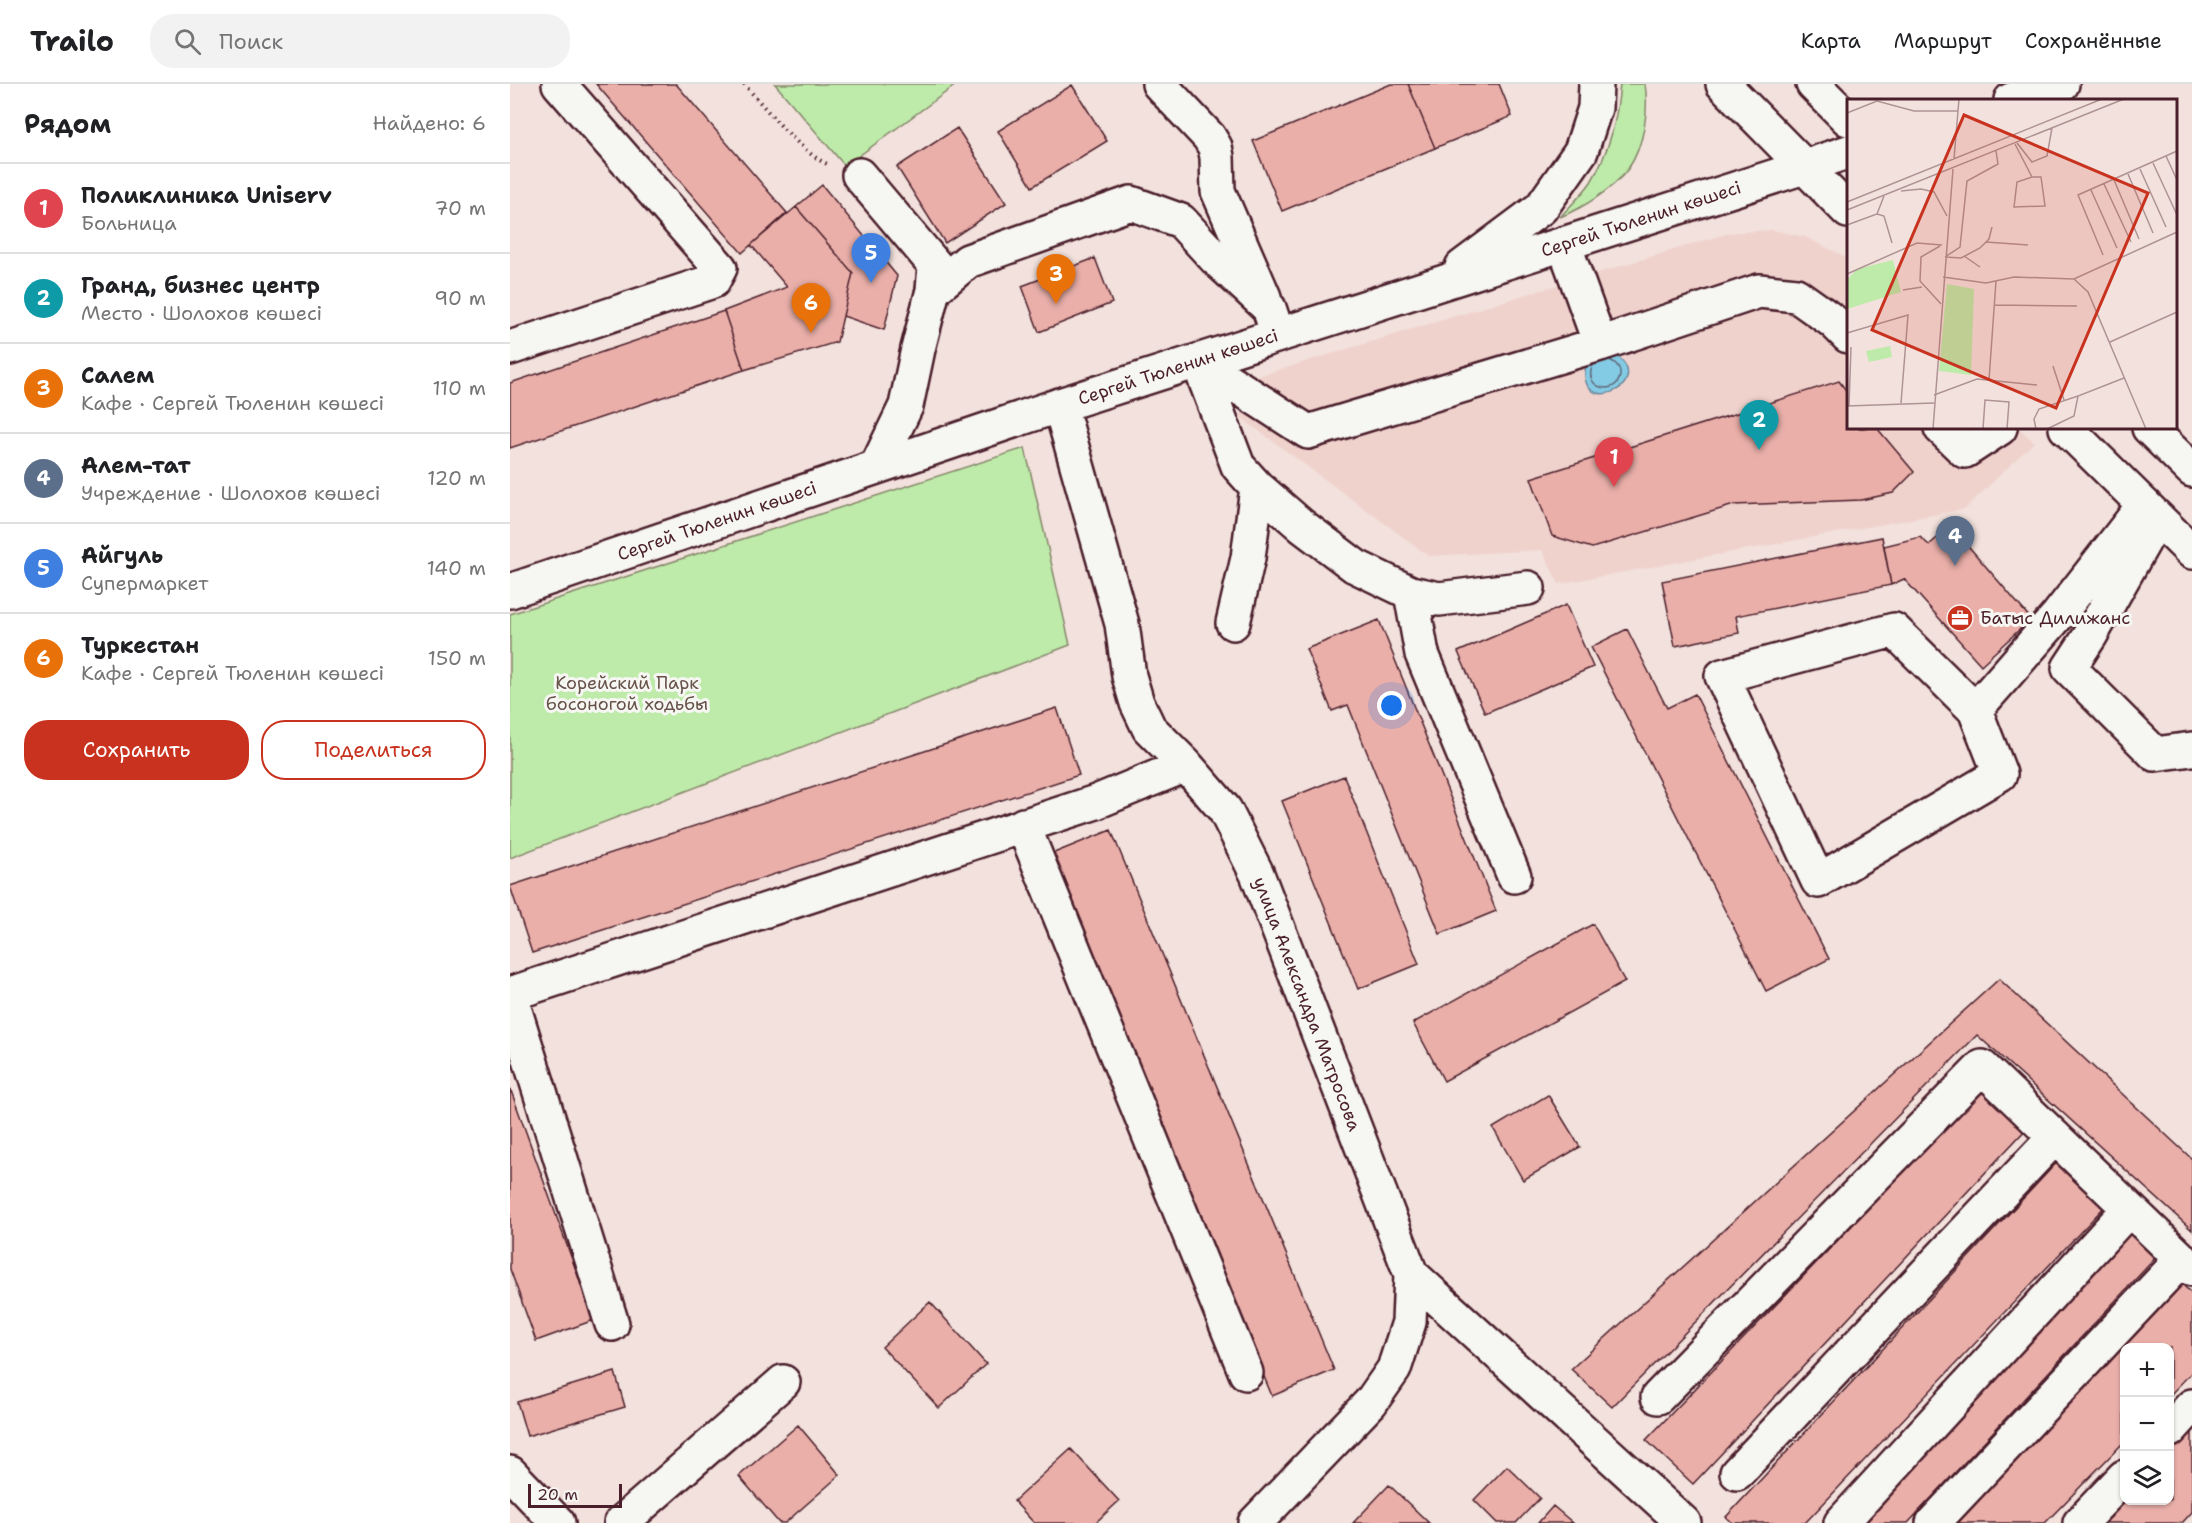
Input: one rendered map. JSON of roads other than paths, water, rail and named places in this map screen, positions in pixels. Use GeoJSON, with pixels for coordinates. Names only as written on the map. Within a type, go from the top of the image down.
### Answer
{"type":"FeatureCollection","features":[{"type":"Feature","properties":{"kind":"main road"},"geometry":{"type":"LineString","coordinates":[[510,348],[713,281],[720,268],[559,84]]}},
{"type":"Feature","properties":{"kind":"main road"},"geometry":{"type":"LineString","coordinates":[[1159,84],[1209,137],[1215,147],[1218,191],[1273,322]]}},
{"type":"Feature","properties":{"kind":"main road"},"geometry":{"type":"LineString","coordinates":[[1436,285],[1541,208],[1581,151],[1595,108],[1596,84]]}},
{"type":"Feature","properties":{"kind":"main road"},"geometry":{"type":"LineString","coordinates":[[1723,84],[1847,210]]}},
{"type":"Feature","properties":{"kind":"main road"},"geometry":{"type":"LineString","coordinates":[[1813,84],[1847,118]]}},
{"type":"Feature","properties":{"kind":"main road"},"geometry":{"type":"LineString","coordinates":[[2014,99],[2062,84]]}},
{"type":"Feature","properties":{"kind":"main road","name":"Сергей Тюленин көшесі"},"geometry":{"type":"LineString","coordinates":[[510,591],[877,466],[1198,361],[1273,322],[1436,285],[1847,152]]}},
{"type":"Feature","properties":{"kind":"main road"},"geometry":{"type":"LineString","coordinates":[[859,175],[935,265],[933,290],[906,406],[877,466]]}},
{"type":"Feature","properties":{"kind":"main road"},"geometry":{"type":"LineString","coordinates":[[933,290],[968,261],[1131,203],[1181,221],[1273,322]]}},
{"type":"Feature","properties":{"kind":"main road"},"geometry":{"type":"LineString","coordinates":[[1564,244],[1600,344]]}},
{"type":"Feature","properties":{"kind":"main road"},"geometry":{"type":"LineString","coordinates":[[1198,361],[1308,432],[1600,344],[1759,291],[1796,295],[1834,322],[1847,335]]}},
{"type":"Feature","properties":{"kind":"main road"},"geometry":{"type":"LineString","coordinates":[[1198,361],[1238,466],[1257,487],[1302,526],[1355,566],[1411,593],[1439,599],[1528,588]]}},
{"type":"Feature","properties":{"kind":"main road","name":"улица Александра Матросова"},"geometry":{"type":"LineString","coordinates":[[1060,405],[1122,624],[1129,676],[1137,703],[1149,728],[1186,765],[1225,810],[1257,874],[1411,1274],[1684,1523]]}},
{"type":"Feature","properties":{"kind":"main road"},"geometry":{"type":"LineString","coordinates":[[1942,429],[1965,451],[1998,429]]}},
{"type":"Feature","properties":{"kind":"main road"},"geometry":{"type":"LineString","coordinates":[[2067,429],[2192,552]]}},
{"type":"Feature","properties":{"kind":"main road"},"geometry":{"type":"LineString","coordinates":[[2150,429],[2192,470]]}},
{"type":"Feature","properties":{"kind":"main road"},"geometry":{"type":"LineString","coordinates":[[1233,623],[1248,558],[1257,487]]}},
{"type":"Feature","properties":{"kind":"main road"},"geometry":{"type":"LineString","coordinates":[[1975,711],[2150,511]]}},
{"type":"Feature","properties":{"kind":"main road"},"geometry":{"type":"LineString","coordinates":[[2150,511],[2090,636],[2069,668],[2155,754],[2192,749]]}},
{"type":"Feature","properties":{"kind":"main road"},"geometry":{"type":"LineString","coordinates":[[1411,593],[1422,654],[1514,876]]}},
{"type":"Feature","properties":{"kind":"main road"},"geometry":{"type":"LineString","coordinates":[[1894,630],[1975,711],[2000,774],[1818,881],[1722,676],[1894,630]]}},
{"type":"Feature","properties":{"kind":"main road"},"geometry":{"type":"LineString","coordinates":[[612,1324],[510,995],[1096,802],[1186,765]]}},
{"type":"Feature","properties":{"kind":"main road"},"geometry":{"type":"LineString","coordinates":[[1023,825],[1246,1373]]}},
{"type":"Feature","properties":{"kind":"main road"},"geometry":{"type":"LineString","coordinates":[[1658,1397],[1982,1067],[2187,1264],[1933,1523]]}},
{"type":"Feature","properties":{"kind":"main road"},"geometry":{"type":"LineString","coordinates":[[1737,1473],[2055,1137]]}},
{"type":"Feature","properties":{"kind":"main road"},"geometry":{"type":"LineString","coordinates":[[1841,1523],[2130,1209]]}},
{"type":"Feature","properties":{"kind":"main road"},"geometry":{"type":"LineString","coordinates":[[1255,1523],[1371,1402],[1394,1369],[1409,1322],[1411,1274]]}},
{"type":"Feature","properties":{"kind":"main road"},"geometry":{"type":"LineString","coordinates":[[621,1523],[783,1382]]}},
{"type":"Feature","properties":{"kind":"main road"},"geometry":{"type":"LineString","coordinates":[[2174,1425],[2192,1406]]}},
{"type":"Feature","properties":{"kind":"main road"},"geometry":{"type":"LineString","coordinates":[[510,1473],[558,1523]]}},
{"type":"Feature","properties":{"kind":"main road"},"geometry":{"type":"LineString","coordinates":[[2080,1523],[2120,1481]]}},
{"type":"Feature","properties":{"kind":"water"},"geometry":{"type":"Polygon","coordinates":[[[1616,355],[1626,367],[1627,378],[1622,386],[1612,392],[1601,394],[1592,390],[1586,381],[1586,365],[1616,355]]]}},
{"type":"Feature","properties":{"kind":"place","name":"Айгуль"},"geometry":{"type":"Point","coordinates":[871,283]}},
{"type":"Feature","properties":{"kind":"place","name":"Салем"},"geometry":{"type":"Point","coordinates":[1056,304]}},
{"type":"Feature","properties":{"kind":"place","name":"Туркестан"},"geometry":{"type":"Point","coordinates":[811,333]}},
{"type":"Feature","properties":{"kind":"place","name":"Гранд, бизнес центр"},"geometry":{"type":"Point","coordinates":[1759,450]}},
{"type":"Feature","properties":{"kind":"place","name":"Поликлиника Uniserv"},"geometry":{"type":"Point","coordinates":[1614,487]}},
{"type":"Feature","properties":{"kind":"place","name":"Алем-тат"},"geometry":{"type":"Point","coordinates":[1955,566]}},
{"type":"Feature","properties":{"kind":"place","name":"Батыс Дилижанс"},"geometry":{"type":"Point","coordinates":[1960,618]}},
{"type":"Feature","properties":{"kind":"park label","name":"Корейский Парк босоногой ходьбы"},"geometry":{"type":"Point","coordinates":[627,693]}}]}
